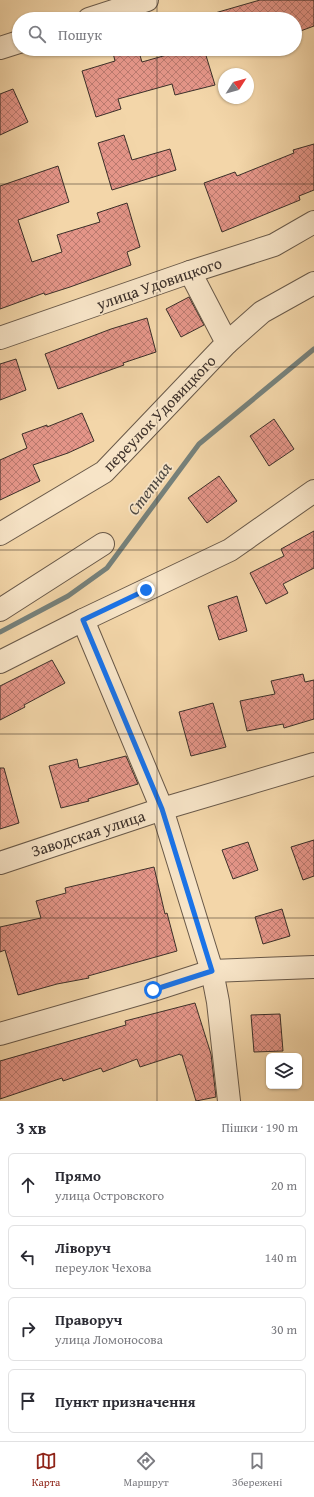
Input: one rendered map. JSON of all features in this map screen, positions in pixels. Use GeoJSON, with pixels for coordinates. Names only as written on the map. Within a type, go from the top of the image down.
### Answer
{"type":"FeatureCollection","features":[{"type":"Feature","properties":{"kind":"street"},"geometry":{"type":"LineString","coordinates":[[110,12],[147,0]]}},
{"type":"Feature","properties":{"kind":"street"},"geometry":{"type":"LineString","coordinates":[[0,48],[12,44]]}},
{"type":"Feature","properties":{"kind":"street","name":"улица Удовицкого"},"geometry":{"type":"LineString","coordinates":[[0,338],[190,272],[274,245],[314,222]]}},
{"type":"Feature","properties":{"kind":"street","name":"переулок Удовицкого"},"geometry":{"type":"LineString","coordinates":[[0,534],[104,472],[227,343],[190,272]]}},
{"type":"Feature","properties":{"kind":"street"},"geometry":{"type":"LineString","coordinates":[[227,343],[262,312],[314,283]]}},
{"type":"Feature","properties":{"kind":"street"},"geometry":{"type":"LineString","coordinates":[[0,662],[83,620],[230,550],[314,491]]}},
{"type":"Feature","properties":{"kind":"street"},"geometry":{"type":"LineString","coordinates":[[0,610],[103,544]]}},
{"type":"Feature","properties":{"kind":"street"},"geometry":{"type":"LineString","coordinates":[[83,620],[162,809],[212,971],[218,1002],[229,1101]]}},
{"type":"Feature","properties":{"kind":"street","name":"Заводская улица"},"geometry":{"type":"LineString","coordinates":[[0,863],[162,809],[314,764]]}},
{"type":"Feature","properties":{"kind":"street"},"geometry":{"type":"LineString","coordinates":[[0,1034],[153,990],[212,971],[314,967]]}},
{"type":"Feature","properties":{"kind":"building"},"geometry":{"type":"Polygon","coordinates":[[[260,0],[314,0],[314,26],[302,30],[302,12],[218,12],[260,0]]]}},
{"type":"Feature","properties":{"kind":"building"},"geometry":{"type":"Polygon","coordinates":[[[114,56],[140,56],[142,62],[163,56],[206,56],[215,85],[175,95],[172,84],[118,99],[121,109],[96,117],[82,71],[115,61],[114,56]]]}},
{"type":"Feature","properties":{"kind":"building"},"geometry":{"type":"Polygon","coordinates":[[[13,89],[28,122],[0,135],[0,94],[13,89]]]}},
{"type":"Feature","properties":{"kind":"building"},"geometry":{"type":"Polygon","coordinates":[[[124,135],[132,160],[170,149],[176,170],[112,190],[98,143],[124,135]]]}},
{"type":"Feature","properties":{"kind":"building"},"geometry":{"type":"Polygon","coordinates":[[[314,144],[314,190],[299,196],[300,200],[222,232],[204,183],[235,172],[237,176],[294,153],[293,150],[314,144]]]}},
{"type":"Feature","properties":{"kind":"building"},"geometry":{"type":"Polygon","coordinates":[[[58,166],[69,202],[18,220],[32,262],[62,252],[57,235],[100,222],[97,213],[127,203],[140,247],[127,252],[131,265],[70,287],[45,295],[44,293],[0,309],[0,186],[58,166]]]}},
{"type":"Feature","properties":{"kind":"building"},"geometry":{"type":"Polygon","coordinates":[[[189,297],[204,325],[181,337],[166,309],[189,297]]]}},
{"type":"Feature","properties":{"kind":"building"},"geometry":{"type":"Polygon","coordinates":[[[147,318],[156,352],[123,363],[124,365],[58,389],[45,354],[111,329],[147,318]]]}},
{"type":"Feature","properties":{"kind":"building"},"geometry":{"type":"Polygon","coordinates":[[[16,359],[26,390],[0,400],[0,364],[16,359]]]}},
{"type":"Feature","properties":{"kind":"building"},"geometry":{"type":"Polygon","coordinates":[[[82,413],[94,441],[68,453],[33,465],[40,481],[0,500],[0,460],[27,448],[22,434],[47,425],[47,427],[82,413]]]}},
{"type":"Feature","properties":{"kind":"building"},"geometry":{"type":"Polygon","coordinates":[[[274,419],[294,449],[269,466],[250,436],[274,419]]]}},
{"type":"Feature","properties":{"kind":"building"},"geometry":{"type":"Polygon","coordinates":[[[219,476],[237,501],[207,523],[188,498],[219,476]]]}},
{"type":"Feature","properties":{"kind":"building"},"geometry":{"type":"Polygon","coordinates":[[[314,531],[314,568],[283,584],[288,593],[266,604],[250,573],[284,556],[281,549],[314,531]]]}},
{"type":"Feature","properties":{"kind":"building"},"geometry":{"type":"Polygon","coordinates":[[[237,596],[247,631],[219,640],[208,606],[237,596]]]}},
{"type":"Feature","properties":{"kind":"building"},"geometry":{"type":"Polygon","coordinates":[[[52,660],[65,683],[0,720],[0,686],[52,660]]]}},
{"type":"Feature","properties":{"kind":"building"},"geometry":{"type":"Polygon","coordinates":[[[303,674],[305,682],[314,680],[314,719],[284,728],[283,724],[247,731],[240,701],[275,694],[271,681],[303,674]]]}},
{"type":"Feature","properties":{"kind":"building"},"geometry":{"type":"Polygon","coordinates":[[[213,703],[226,747],[191,756],[179,712],[213,703]]]}},
{"type":"Feature","properties":{"kind":"building"},"geometry":{"type":"Polygon","coordinates":[[[126,756],[138,784],[88,799],[89,801],[61,808],[49,766],[77,759],[79,768],[126,756]]]}},
{"type":"Feature","properties":{"kind":"building"},"geometry":{"type":"Polygon","coordinates":[[[0,768],[4,768],[19,823],[0,829],[0,768]]]}},
{"type":"Feature","properties":{"kind":"building"},"geometry":{"type":"Polygon","coordinates":[[[314,840],[314,876],[303,880],[291,847],[314,840]]]}},
{"type":"Feature","properties":{"kind":"building"},"geometry":{"type":"Polygon","coordinates":[[[248,842],[258,870],[233,879],[222,850],[248,842]]]}},
{"type":"Feature","properties":{"kind":"building"},"geometry":{"type":"Polygon","coordinates":[[[154,867],[165,914],[167,913],[177,951],[88,976],[89,978],[57,984],[18,995],[5,950],[0,952],[0,927],[41,918],[36,901],[66,893],[65,888],[154,867]]]}},
{"type":"Feature","properties":{"kind":"building"},"geometry":{"type":"Polygon","coordinates":[[[282,909],[290,936],[263,944],[255,917],[282,909]]]}},
{"type":"Feature","properties":{"kind":"building"},"geometry":{"type":"Polygon","coordinates":[[[195,1003],[211,1054],[216,1097],[196,1101],[182,1055],[180,1054],[140,1067],[137,1059],[103,1072],[101,1068],[63,1081],[62,1078],[0,1099],[0,1061],[126,1025],[125,1021],[195,1003]]]}},
{"type":"Feature","properties":{"kind":"building"},"geometry":{"type":"Polygon","coordinates":[[[280,1014],[283,1051],[254,1052],[251,1015],[280,1014]]]}},
{"type":"Feature","properties":{"kind":"waterway","name":"Степная"},"geometry":{"type":"LineString","coordinates":[[0,632],[68,596],[107,568],[199,444],[314,349]]}},
{"type":"Feature","properties":{"kind":"route"},"geometry":{"type":"LineString","coordinates":[[146,590],[83,620],[162,809],[212,971],[153,990]]}}]}
